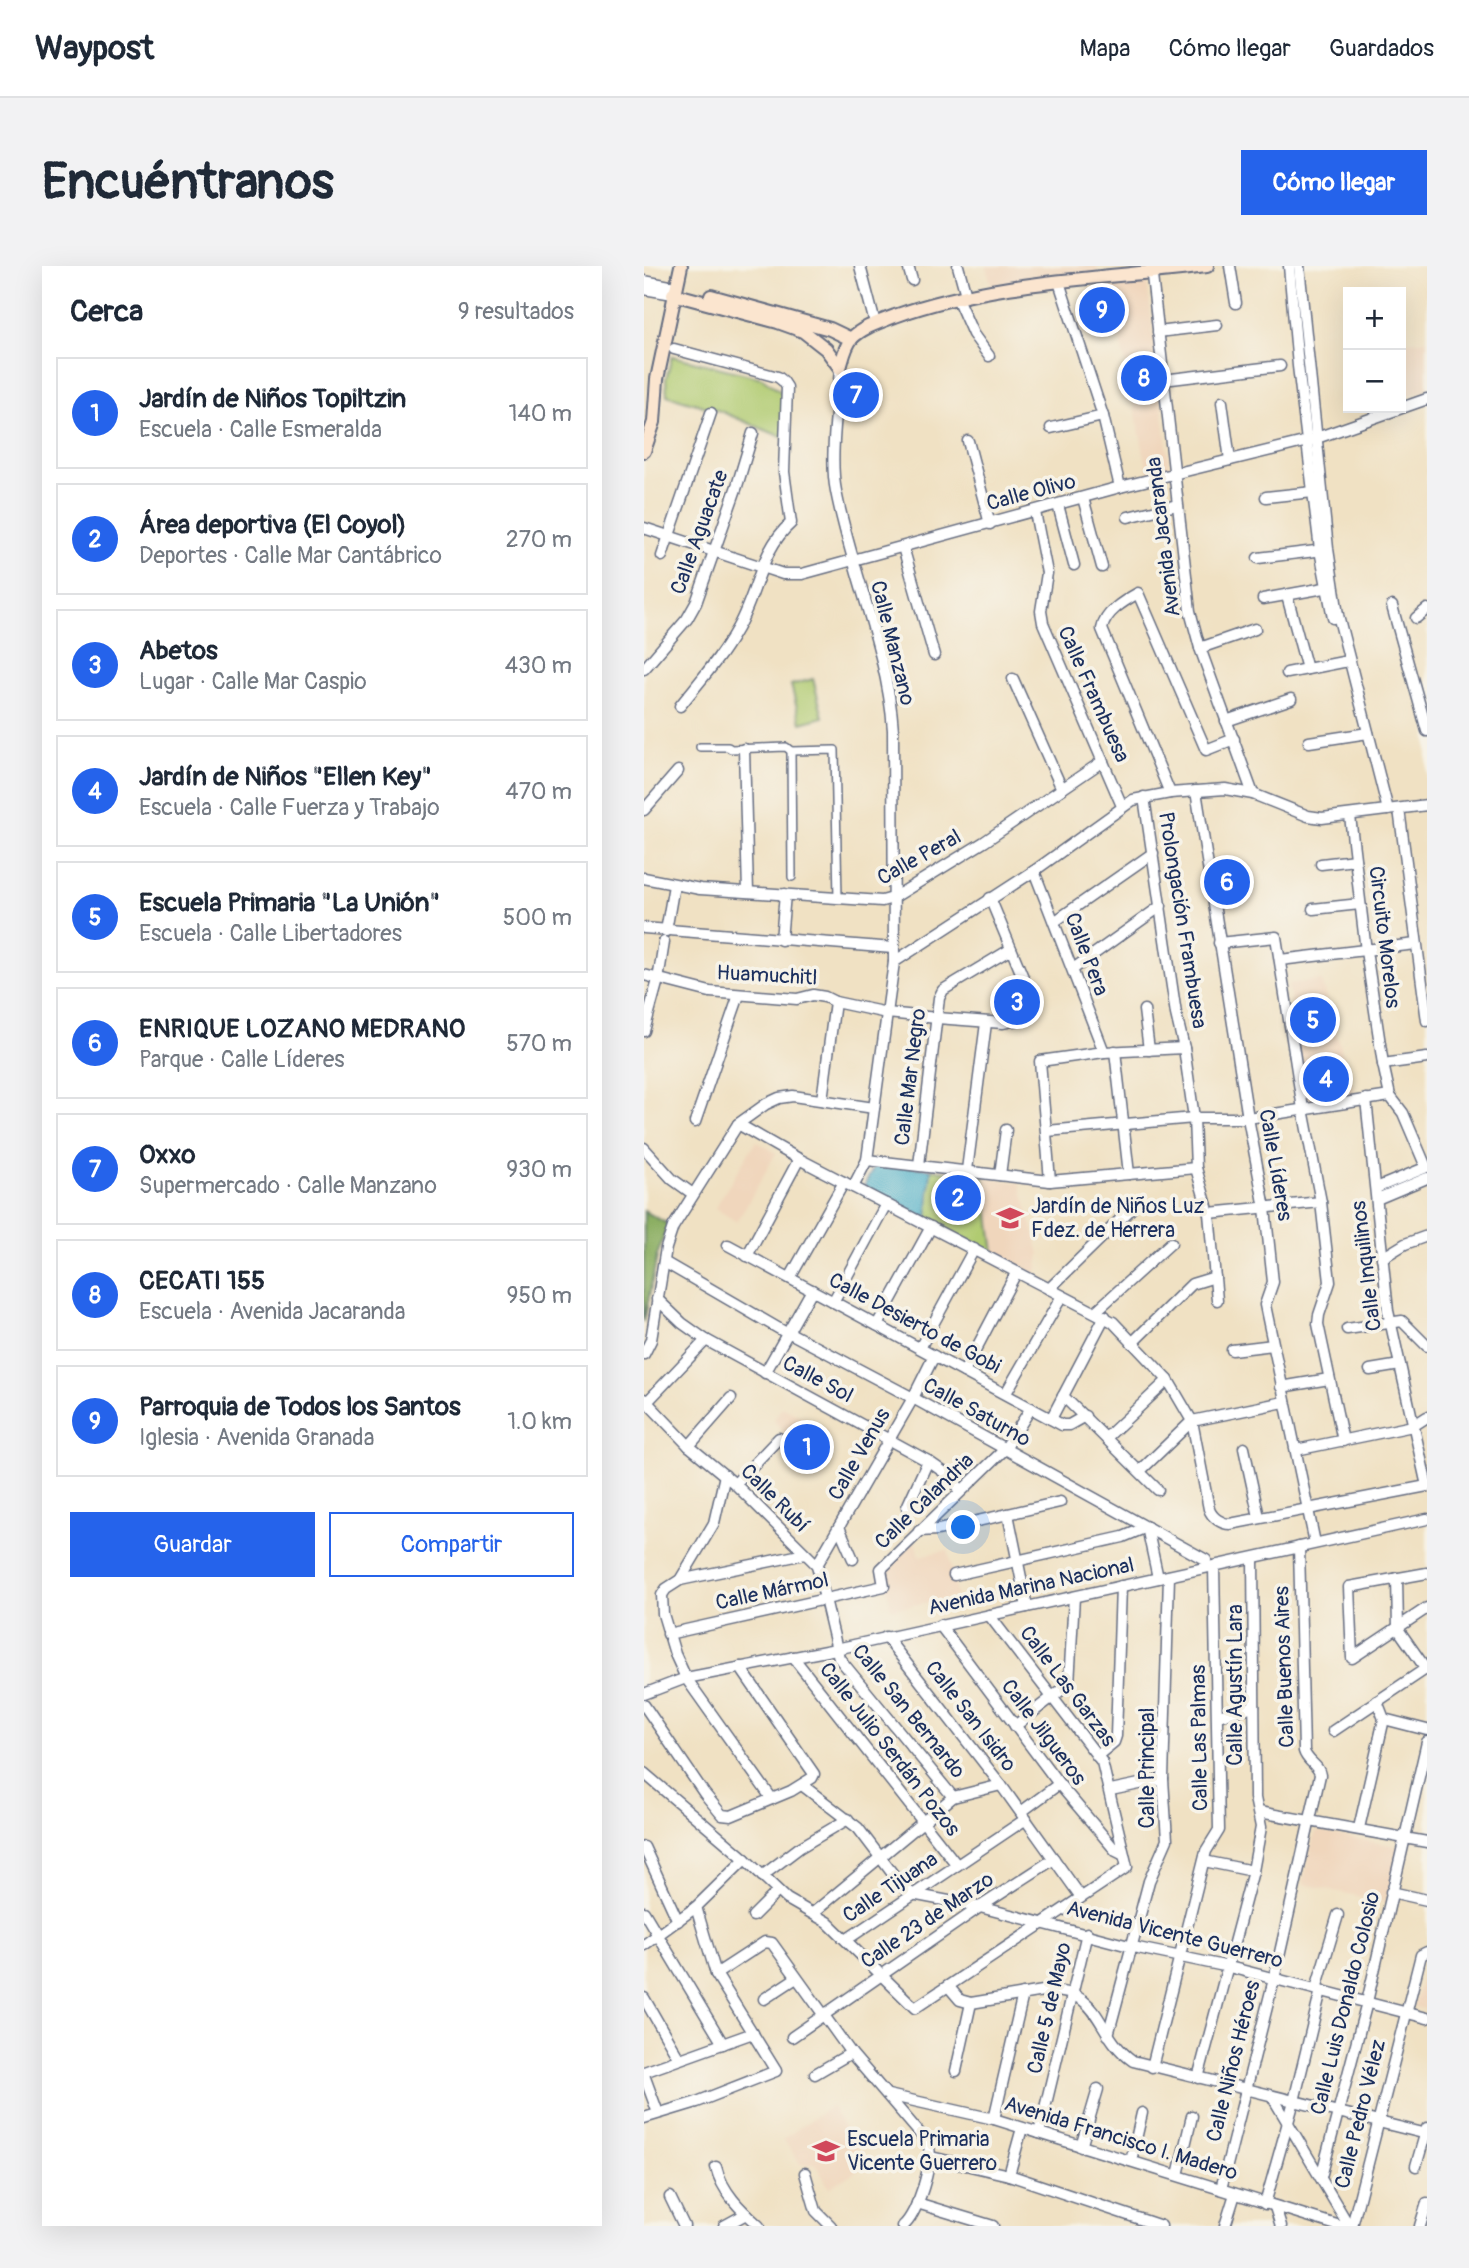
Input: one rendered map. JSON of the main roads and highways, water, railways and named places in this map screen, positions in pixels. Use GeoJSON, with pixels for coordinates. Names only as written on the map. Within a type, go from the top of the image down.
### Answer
{"type":"FeatureCollection","features":[{"type":"Feature","properties":{"kind":"main road"},"geometry":{"type":"LineString","coordinates":[[644,451],[650,407],[681,266]]}},
{"type":"Feature","properties":{"kind":"main road"},"geometry":{"type":"LineString","coordinates":[[674,291],[830,328],[851,339],[875,323],[961,296],[1152,269],[1207,266]]}},
{"type":"Feature","properties":{"kind":"main road","name":"Calle Manzano"},"geometry":{"type":"LineString","coordinates":[[737,306],[803,331],[826,349],[840,368],[851,339]]}},
{"type":"Feature","properties":{"kind":"water"},"geometry":{"type":"Polygon","coordinates":[[[876,1163],[931,1169],[927,1220],[864,1186],[876,1163]]]}},
{"type":"Feature","properties":{"kind":"place","name":"Parroquia de Todos los Santos"},"geometry":{"type":"Point","coordinates":[1102,310]}},
{"type":"Feature","properties":{"kind":"place","name":"CECATI 155"},"geometry":{"type":"Point","coordinates":[1144,378]}},
{"type":"Feature","properties":{"kind":"place","name":"Oxxo"},"geometry":{"type":"Point","coordinates":[856,395]}},
{"type":"Feature","properties":{"kind":"place","name":"ENRIQUE LOZANO MEDRANO"},"geometry":{"type":"Point","coordinates":[1227,882]}},
{"type":"Feature","properties":{"kind":"place","name":"Abetos"},"geometry":{"type":"Point","coordinates":[1017,1002]}},
{"type":"Feature","properties":{"kind":"place","name":"Escuela Primaria \"La Unión\""},"geometry":{"type":"Point","coordinates":[1313,1020]}},
{"type":"Feature","properties":{"kind":"place","name":"Jardín de Niños \"Ellen Key\""},"geometry":{"type":"Point","coordinates":[1326,1079]}},
{"type":"Feature","properties":{"kind":"place","name":"Área deportiva (El Coyol)"},"geometry":{"type":"Point","coordinates":[958,1198]}},
{"type":"Feature","properties":{"kind":"place","name":"Jardín de Niños Luz Fdez. de Herrera"},"geometry":{"type":"Point","coordinates":[1010,1218]}},
{"type":"Feature","properties":{"kind":"place","name":"Jardín de Niños Topiltzin"},"geometry":{"type":"Point","coordinates":[807,1447]}},
{"type":"Feature","properties":{"kind":"place","name":"Escuela Primaria Vicente Guerrero"},"geometry":{"type":"Point","coordinates":[826,2151]}}]}
